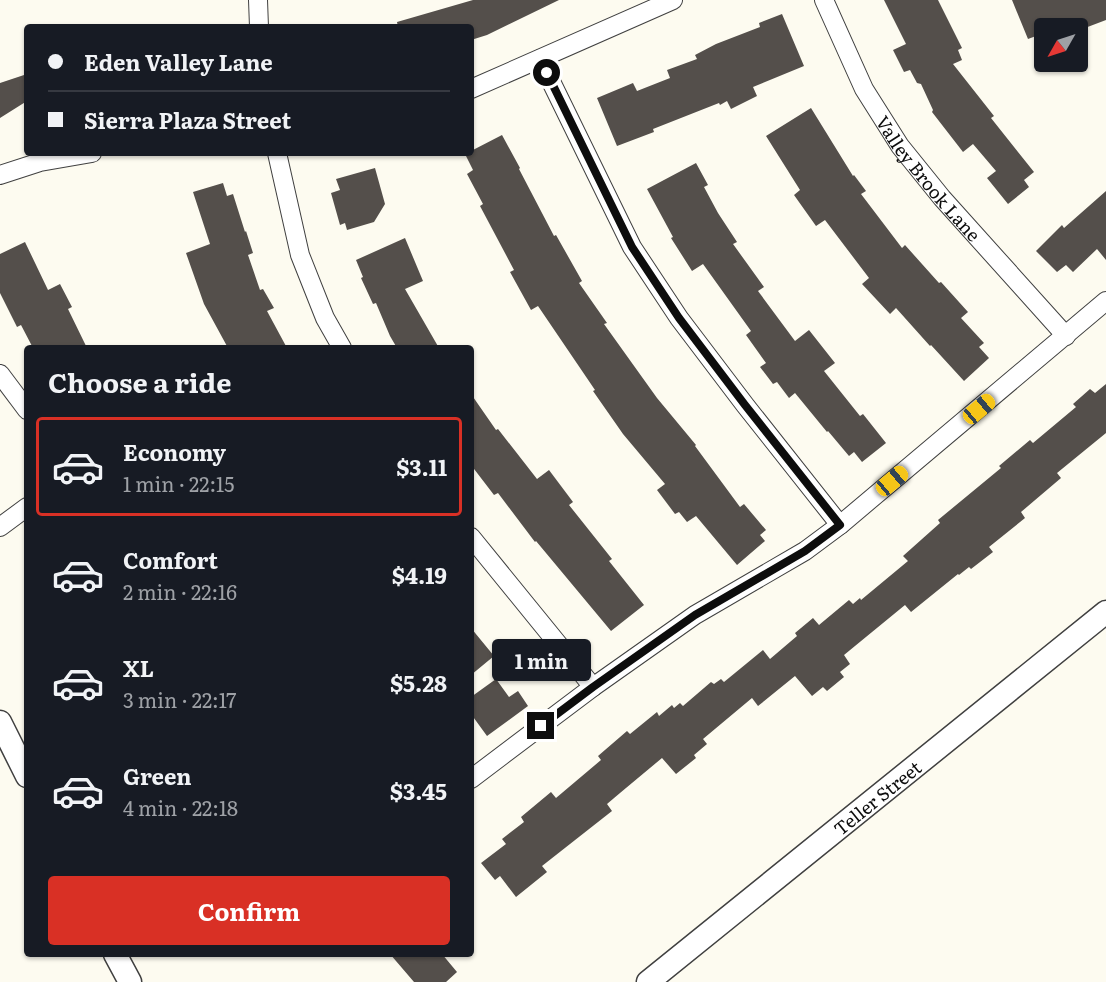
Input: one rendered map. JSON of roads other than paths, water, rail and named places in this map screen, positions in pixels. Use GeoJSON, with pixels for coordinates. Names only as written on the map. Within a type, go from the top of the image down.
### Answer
{"type":"FeatureCollection","features":[{"type":"Feature","properties":{"kind":"street"},"geometry":{"type":"LineString","coordinates":[[258,0],[260,24]]}},
{"type":"Feature","properties":{"kind":"street"},"geometry":{"type":"LineString","coordinates":[[474,88],[673,0]]}},
{"type":"Feature","properties":{"kind":"street","name":"Valley Brook Lane"},"geometry":{"type":"LineString","coordinates":[[824,0],[864,89],[900,146],[942,198],[1066,336]]}},
{"type":"Feature","properties":{"kind":"street"},"geometry":{"type":"LineString","coordinates":[[540,59],[632,247],[679,318],[840,525]]}},
{"type":"Feature","properties":{"kind":"street"},"geometry":{"type":"LineString","coordinates":[[0,175],[40,162],[75,156]]}},
{"type":"Feature","properties":{"kind":"street"},"geometry":{"type":"LineString","coordinates":[[278,156],[300,255],[325,318],[340,345]]}},
{"type":"Feature","properties":{"kind":"street"},"geometry":{"type":"LineString","coordinates":[[474,777],[593,687],[695,615],[805,551],[840,525],[1106,301]]}},
{"type":"Feature","properties":{"kind":"street"},"geometry":{"type":"LineString","coordinates":[[0,374],[24,406]]}},
{"type":"Feature","properties":{"kind":"street"},"geometry":{"type":"LineString","coordinates":[[0,527],[24,509]]}},
{"type":"Feature","properties":{"kind":"street"},"geometry":{"type":"LineString","coordinates":[[474,541],[593,687]]}},
{"type":"Feature","properties":{"kind":"street","name":"Teller Street"},"geometry":{"type":"LineString","coordinates":[[648,982],[1106,612]]}},
{"type":"Feature","properties":{"kind":"street"},"geometry":{"type":"LineString","coordinates":[[0,722],[24,770]]}},
{"type":"Feature","properties":{"kind":"street"},"geometry":{"type":"LineString","coordinates":[[117,957],[130,982]]}}]}
